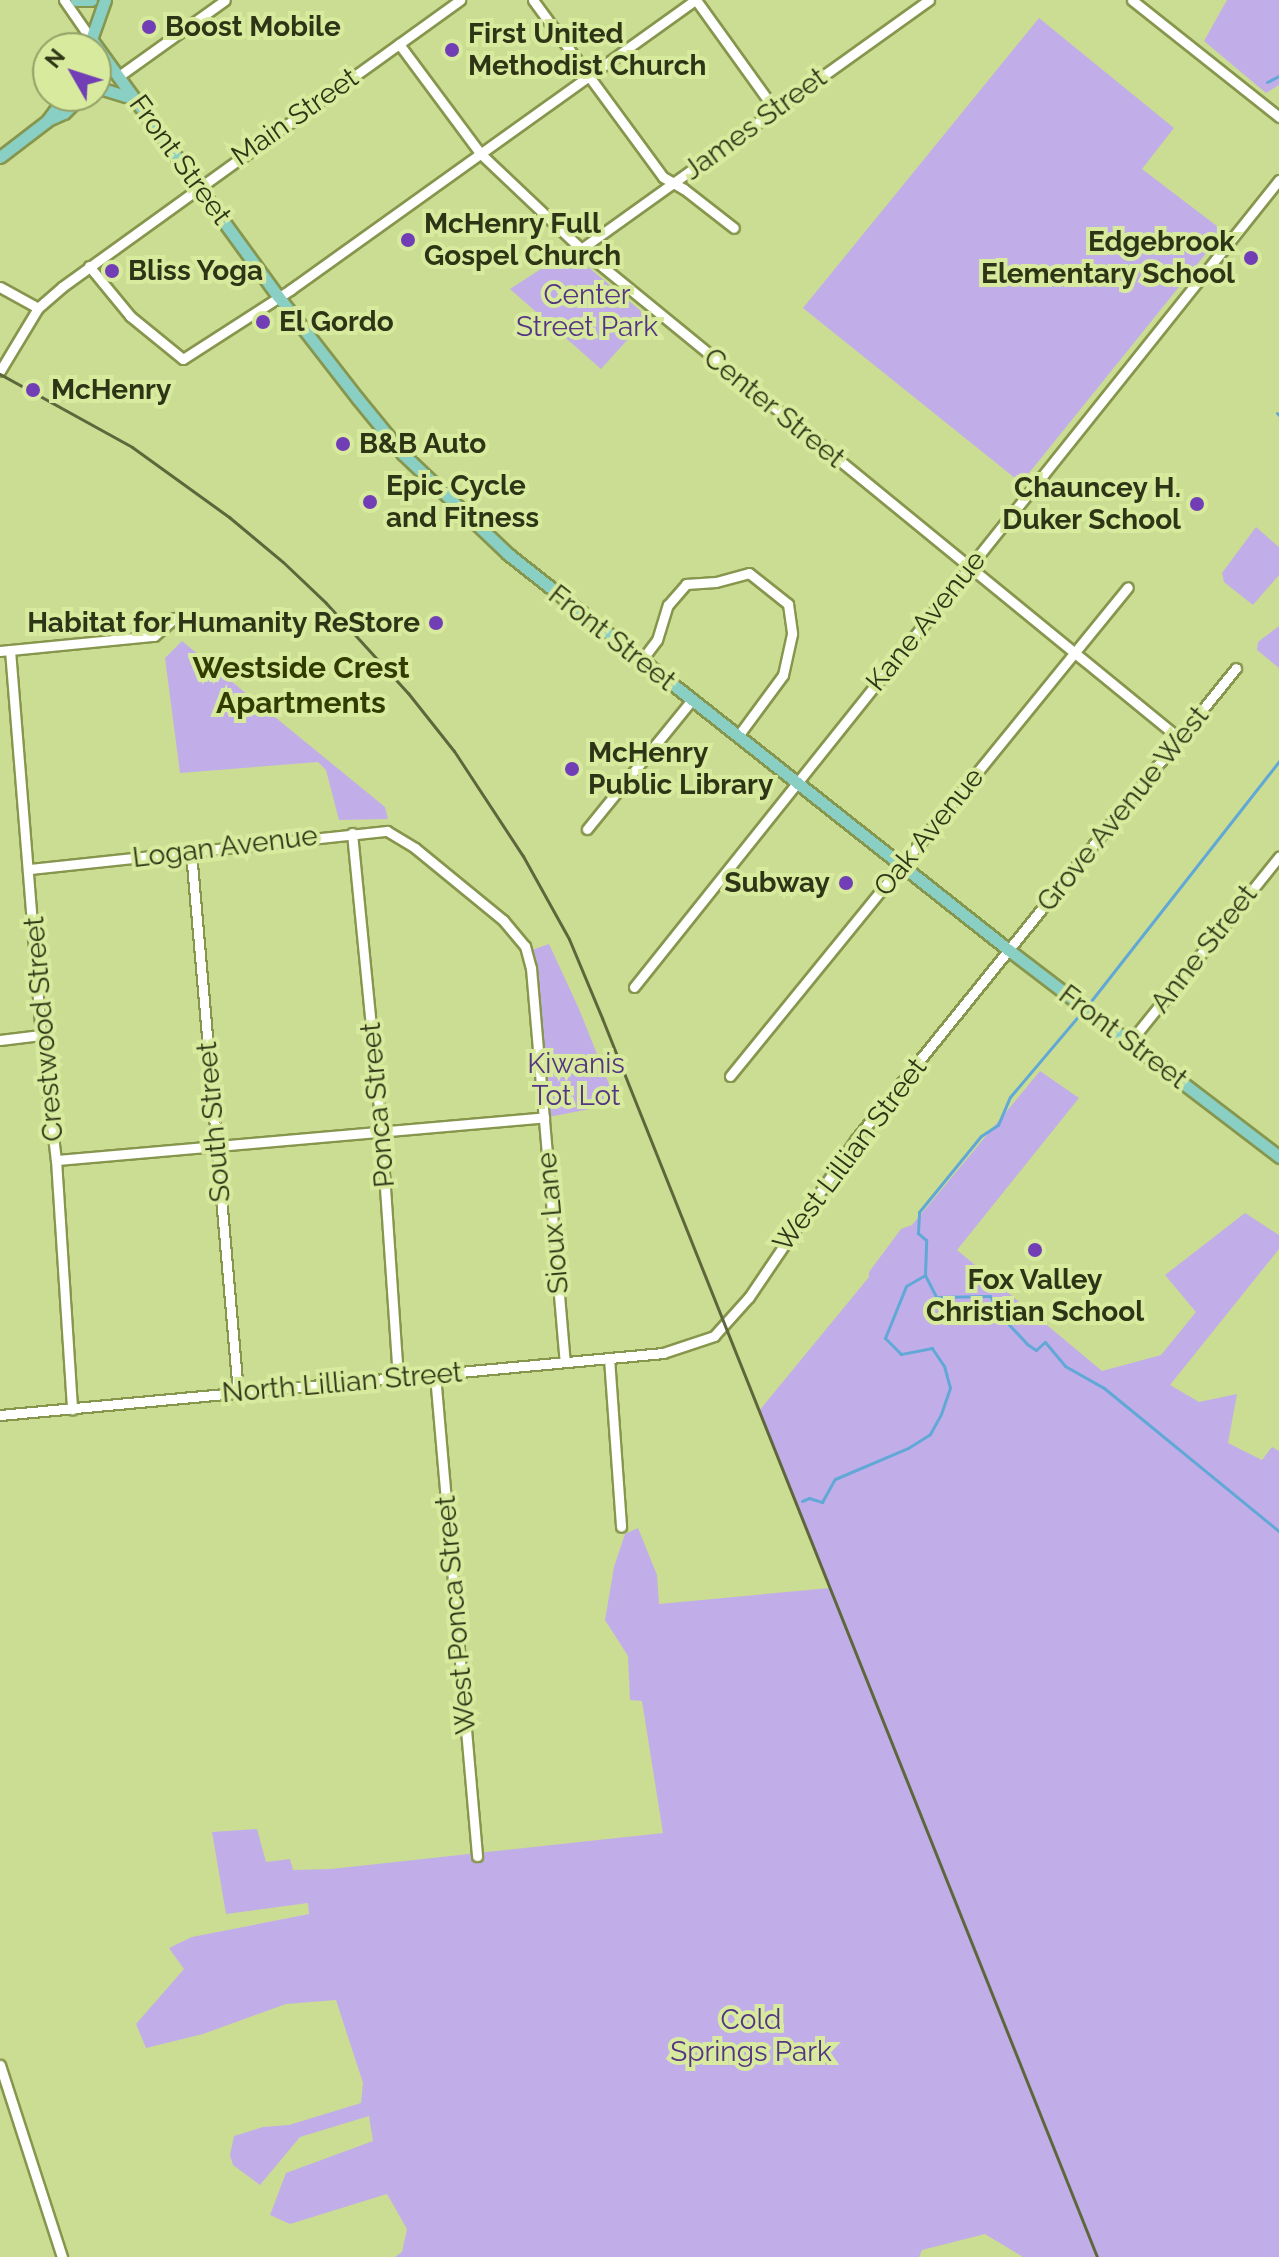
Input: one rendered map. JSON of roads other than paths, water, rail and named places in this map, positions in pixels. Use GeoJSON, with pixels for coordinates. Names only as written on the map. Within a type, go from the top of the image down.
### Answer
{"type":"FeatureCollection","features":[{"type":"Feature","properties":{"kind":"main road"},"geometry":{"type":"LineString","coordinates":[[76,0],[91,0]]}},
{"type":"Feature","properties":{"kind":"main road"},"geometry":{"type":"LineString","coordinates":[[93,32],[105,0]]}},
{"type":"Feature","properties":{"kind":"main road","name":"Front Street"},"geometry":{"type":"LineString","coordinates":[[112,68],[278,296],[403,454],[508,554],[1010,951],[1279,1157]]}},
{"type":"Feature","properties":{"kind":"main road"},"geometry":{"type":"LineString","coordinates":[[112,92],[135,99]]}},
{"type":"Feature","properties":{"kind":"main road"},"geometry":{"type":"LineString","coordinates":[[47,121],[53,112]]}},
{"type":"Feature","properties":{"kind":"main road"},"geometry":{"type":"LineString","coordinates":[[0,157],[47,121],[65,112]]}},
{"type":"Feature","properties":{"kind":"street","name":"Front Street"},"geometry":{"type":"LineString","coordinates":[[64,0],[83,32]]}},
{"type":"Feature","properties":{"kind":"street"},"geometry":{"type":"LineString","coordinates":[[119,76],[225,0]]}},
{"type":"Feature","properties":{"kind":"street","name":"Main Street"},"geometry":{"type":"LineString","coordinates":[[0,371],[38,308],[89,266],[460,0]]}},
{"type":"Feature","properties":{"kind":"street"},"geometry":{"type":"LineString","coordinates":[[533,0],[663,177],[734,228]]}},
{"type":"Feature","properties":{"kind":"street"},"geometry":{"type":"LineString","coordinates":[[89,266],[130,316],[183,359],[278,296],[696,0],[775,110]]}},
{"type":"Feature","properties":{"kind":"street","name":"James Street"},"geometry":{"type":"LineString","coordinates":[[581,249],[929,0]]}},
{"type":"Feature","properties":{"kind":"street"},"geometry":{"type":"LineString","coordinates":[[1132,0],[1146,4],[1279,117]]}},
{"type":"Feature","properties":{"kind":"street","name":"Center Street"},"geometry":{"type":"LineString","coordinates":[[399,44],[480,153],[581,249],[1180,739]]}},
{"type":"Feature","properties":{"kind":"street","name":"Kane Avenue"},"geometry":{"type":"LineString","coordinates":[[634,987],[1279,180]]}},
{"type":"Feature","properties":{"kind":"street"},"geometry":{"type":"LineString","coordinates":[[0,287],[38,308]]}},
{"type":"Feature","properties":{"kind":"street"},"geometry":{"type":"LineString","coordinates":[[641,661],[657,640],[668,605],[686,584],[716,582],[749,573],[788,604],[792,634],[783,675],[738,736]]}},
{"type":"Feature","properties":{"kind":"street","name":"Oak Avenue"},"geometry":{"type":"LineString","coordinates":[[730,1076],[1128,587]]}},
{"type":"Feature","properties":{"kind":"street"},"geometry":{"type":"LineString","coordinates":[[5,650],[154,636],[175,618]]}},
{"type":"Feature","properties":{"kind":"street","name":"Crestwood Street"},"geometry":{"type":"LineString","coordinates":[[5,650],[30,869],[41,1035],[56,1160],[72,1409]]}},
{"type":"Feature","properties":{"kind":"street","name":"Grove Avenue West"},"geometry":{"type":"LineString","coordinates":[[1010,951],[1236,668]]}},
{"type":"Feature","properties":{"kind":"street"},"geometry":{"type":"LineString","coordinates":[[587,829],[691,701]]}},
{"type":"Feature","properties":{"kind":"street","name":"Logan Avenue"},"geometry":{"type":"LineString","coordinates":[[30,869],[387,831],[415,848]]}},
{"type":"Feature","properties":{"kind":"street","name":"Ponca Street"},"geometry":{"type":"LineString","coordinates":[[352,833],[381,1129],[398,1377]]}},
{"type":"Feature","properties":{"kind":"street","name":"Sioux Lane"},"geometry":{"type":"LineString","coordinates":[[415,848],[503,920],[525,946],[531,968],[565,1361]]}},
{"type":"Feature","properties":{"kind":"street","name":"South Street"},"geometry":{"type":"LineString","coordinates":[[191,852],[238,1392]]}},
{"type":"Feature","properties":{"kind":"street","name":"Anne Street"},"geometry":{"type":"LineString","coordinates":[[1130,1042],[1279,857]]}},
{"type":"Feature","properties":{"kind":"street","name":"West Lillian Street"},"geometry":{"type":"LineString","coordinates":[[684,1349],[714,1336],[726,1325],[856,1139],[1010,951]]}},
{"type":"Feature","properties":{"kind":"street"},"geometry":{"type":"LineString","coordinates":[[0,1040],[41,1035]]}},
{"type":"Feature","properties":{"kind":"street"},"geometry":{"type":"LineString","coordinates":[[56,1160],[544,1117]]}},
{"type":"Feature","properties":{"kind":"street","name":"North Lillian Street"},"geometry":{"type":"LineString","coordinates":[[0,1415],[684,1349]]}},
{"type":"Feature","properties":{"kind":"street"},"geometry":{"type":"LineString","coordinates":[[609,1358],[621,1527]]}},
{"type":"Feature","properties":{"kind":"street","name":"West Ponca Street"},"geometry":{"type":"LineString","coordinates":[[435,1375],[477,1856]]}},
{"type":"Feature","properties":{"kind":"street"},"geometry":{"type":"LineString","coordinates":[[0,2065],[62,2257]]}},
{"type":"Feature","properties":{"kind":"waterway"},"geometry":{"type":"LineString","coordinates":[[1267,82],[1279,76]]}},
{"type":"Feature","properties":{"kind":"waterway"},"geometry":{"type":"LineString","coordinates":[[1091,1001],[1279,761]]}},
{"type":"Feature","properties":{"kind":"waterway"},"geometry":{"type":"LineString","coordinates":[[802,1501],[809,1498],[822,1502],[835,1479],[908,1448],[930,1434],[950,1388],[944,1366],[932,1348],[901,1354],[885,1338],[906,1286],[925,1275],[926,1240],[918,1233],[919,1212],[981,1136],[998,1125],[1010,1097],[1081,1013]]}},
{"type":"Feature","properties":{"kind":"waterway"},"geometry":{"type":"LineString","coordinates":[[925,1275],[936,1297],[990,1296],[1001,1316],[1027,1344],[1036,1350],[1045,1342],[1065,1366],[1104,1388],[1279,1531]]}},
{"type":"Feature","properties":{"kind":"railway"},"geometry":{"type":"LineString","coordinates":[[0,374],[132,447],[229,517],[283,562],[326,603],[408,693],[454,751],[523,856],[569,939],[602,1018],[1097,2257]]}},
{"type":"Feature","properties":{"kind":"place","name":"Boost Mobile"},"geometry":{"type":"Point","coordinates":[149,27]}},
{"type":"Feature","properties":{"kind":"place","name":"First United Methodist Church"},"geometry":{"type":"Point","coordinates":[452,50]}},
{"type":"Feature","properties":{"kind":"place","name":"McHenry Full Gospel Church"},"geometry":{"type":"Point","coordinates":[408,240]}},
{"type":"Feature","properties":{"kind":"place","name":"Edgebrook Elementary School"},"geometry":{"type":"Point","coordinates":[1251,258]}},
{"type":"Feature","properties":{"kind":"place","name":"Bliss Yoga"},"geometry":{"type":"Point","coordinates":[112,271]}},
{"type":"Feature","properties":{"kind":"place","name":"El Gordo"},"geometry":{"type":"Point","coordinates":[263,322]}},
{"type":"Feature","properties":{"kind":"place","name":"McHenry"},"geometry":{"type":"Point","coordinates":[33,390]}},
{"type":"Feature","properties":{"kind":"place","name":"B&B Auto"},"geometry":{"type":"Point","coordinates":[343,444]}},
{"type":"Feature","properties":{"kind":"place","name":"Epic Cycle and Fitness"},"geometry":{"type":"Point","coordinates":[370,502]}},
{"type":"Feature","properties":{"kind":"place","name":"Chauncey H. Duker School"},"geometry":{"type":"Point","coordinates":[1197,504]}},
{"type":"Feature","properties":{"kind":"place","name":"Habitat for Humanity ReStore"},"geometry":{"type":"Point","coordinates":[436,623]}},
{"type":"Feature","properties":{"kind":"place","name":"McHenry Public Library"},"geometry":{"type":"Point","coordinates":[572,769]}},
{"type":"Feature","properties":{"kind":"place","name":"Subway"},"geometry":{"type":"Point","coordinates":[846,883]}},
{"type":"Feature","properties":{"kind":"place","name":"Fox Valley Christian School"},"geometry":{"type":"Point","coordinates":[1035,1250]}},
{"type":"Feature","properties":{"kind":"district","name":"Westside Crest Apartments"},"geometry":{"type":"Point","coordinates":[301,685]}},
{"type":"Feature","properties":{"kind":"park label","name":"Center Street Park"},"geometry":{"type":"Point","coordinates":[587,311]}},
{"type":"Feature","properties":{"kind":"park label","name":"Kiwanis Tot Lot"},"geometry":{"type":"Point","coordinates":[576,1080]}},
{"type":"Feature","properties":{"kind":"park label","name":"Cold Springs Park"},"geometry":{"type":"Point","coordinates":[751,2036]}}]}
